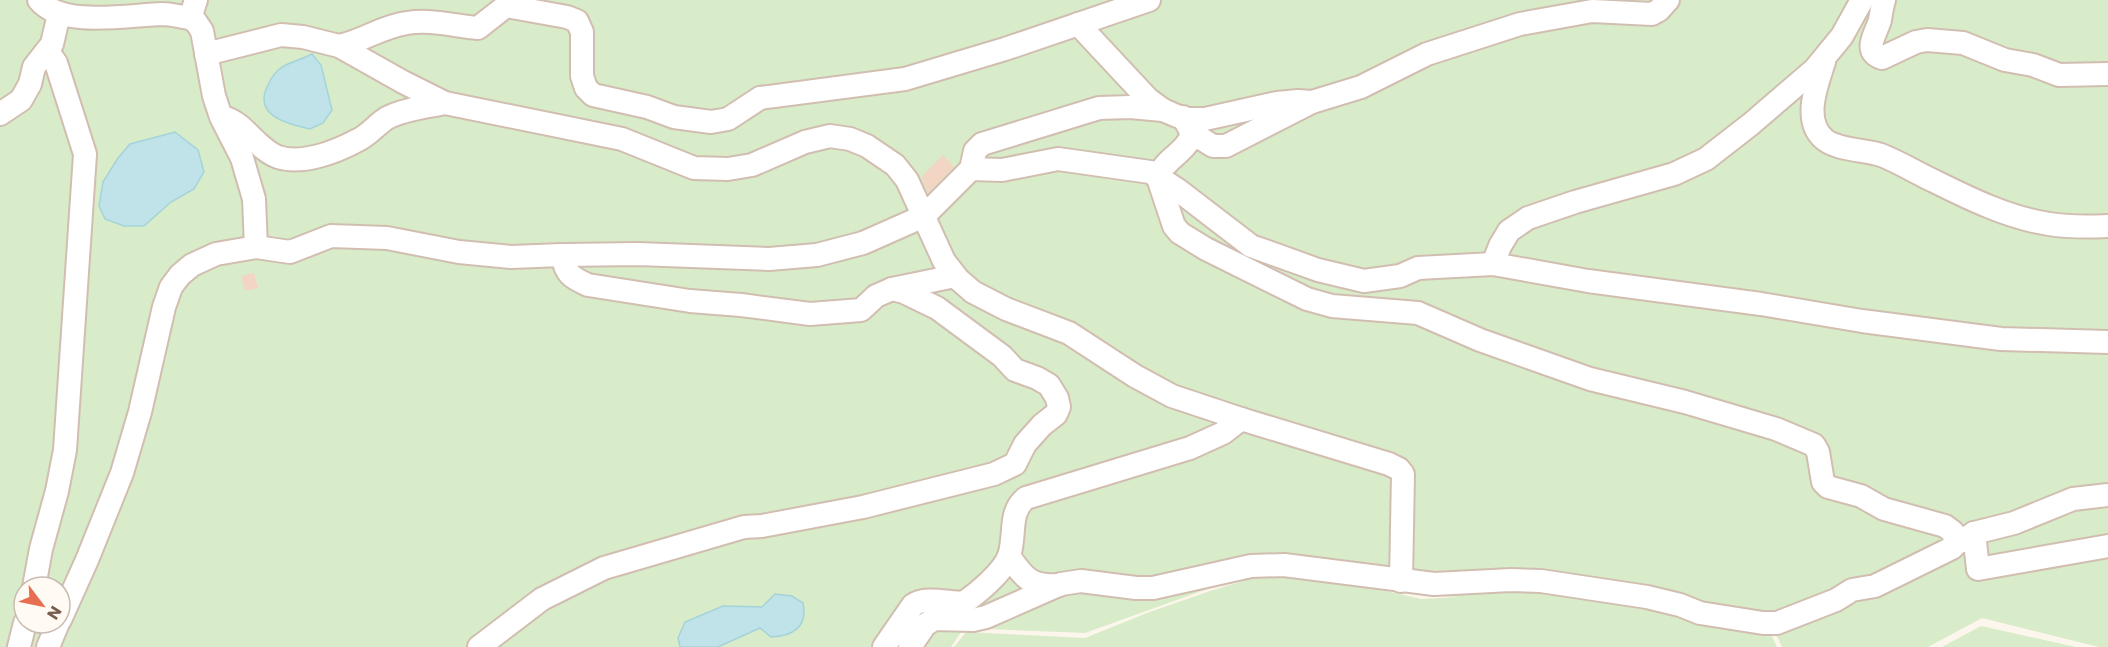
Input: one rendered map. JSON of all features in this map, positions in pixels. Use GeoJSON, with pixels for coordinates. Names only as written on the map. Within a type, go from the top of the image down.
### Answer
{"type":"FeatureCollection","features":[{"type":"Feature","properties":{"kind":"lane"},"geometry":{"type":"LineString","coordinates":[[39,0],[46,8],[59,14],[81,18],[166,14],[193,9],[196,22],[202,31],[214,96],[221,117],[242,158],[254,199],[256,247]]}},
{"type":"Feature","properties":{"kind":"lane"},"geometry":{"type":"LineString","coordinates":[[339,46],[353,44],[389,28],[407,23],[436,22],[478,28],[506,6],[567,17],[577,21],[582,32],[582,76],[586,88],[592,95],[647,107],[674,117],[711,122],[728,119],[760,98],[905,79],[1149,0]]}},
{"type":"Feature","properties":{"kind":"lane"},"geometry":{"type":"LineString","coordinates":[[1078,24],[1148,99],[1213,146],[1226,146],[1312,102],[1361,87],[1427,54],[1520,24],[1592,10],[1652,14],[1668,0]]}},
{"type":"Feature","properties":{"kind":"lane"},"geometry":{"type":"LineString","coordinates":[[1493,264],[1509,231],[1528,218],[1674,174],[1706,159],[1791,92],[1826,58],[1842,36],[1862,0]]}},
{"type":"Feature","properties":{"kind":"lane"},"geometry":{"type":"LineString","coordinates":[[1884,0],[1880,21],[1871,42],[1871,50],[1876,56],[1882,58],[1916,42],[1927,40],[1963,43],[2005,60],[2033,65],[2059,75],[2108,74]]}},
{"type":"Feature","properties":{"kind":"lane"},"geometry":{"type":"LineString","coordinates":[[0,114],[21,100],[30,84],[34,67],[52,44],[59,14]]}},
{"type":"Feature","properties":{"kind":"lane"},"geometry":{"type":"LineString","coordinates":[[206,54],[281,35],[303,37],[339,46],[445,103],[622,139],[694,168],[728,169],[752,165],[805,142],[830,136],[849,139],[867,146],[895,165],[907,180],[944,261],[955,276],[973,292],[1006,309],[1069,333],[1134,376],[1172,396],[1350,451],[1399,469],[1403,474],[1401,581]]}},
{"type":"Feature","properties":{"kind":"lane"},"geometry":{"type":"LineString","coordinates":[[36,575],[65,450],[85,154],[56,63],[51,56],[45,53]]}},
{"type":"Feature","properties":{"kind":"lane"},"geometry":{"type":"LineString","coordinates":[[1826,58],[1815,91],[1813,111],[1815,125],[1824,139],[1835,145],[1881,156],[1972,199],[2017,216],[2049,224],[2084,227],[2108,226]]}},
{"type":"Feature","properties":{"kind":"lane"},"geometry":{"type":"LineString","coordinates":[[72,593],[122,473],[140,412],[161,318],[171,287],[186,270],[216,254],[256,247],[290,252],[331,236],[387,238],[459,252],[511,257],[638,254],[769,259],[817,255],[862,243],[924,216],[971,169],[975,151],[982,144],[1078,114],[1115,106],[1180,120],[1205,119],[1277,103],[1312,102]]}},
{"type":"Feature","properties":{"kind":"lane"},"geometry":{"type":"LineString","coordinates":[[221,117],[231,119],[262,147],[278,157],[299,159],[326,153],[359,140],[388,118],[411,110],[445,103]]}},
{"type":"Feature","properties":{"kind":"lane"},"geometry":{"type":"LineString","coordinates":[[1180,120],[1190,141],[1164,165],[1158,178],[1174,226],[1180,233],[1206,249],[1307,299],[1349,308],[1418,313],[1480,340],[1590,379],[1685,402],[1795,436],[1814,445],[1818,452],[1823,482],[1828,487],[1861,496],[1884,510],[1945,526],[1965,538],[1978,569],[2108,546]]}},
{"type":"Feature","properties":{"kind":"lane"},"geometry":{"type":"LineString","coordinates":[[971,169],[1002,170],[1058,159],[1150,172],[1178,190],[1251,246],[1318,270],[1364,281],[1400,276],[1418,268],[1493,264],[1598,282],[2001,339],[2108,342]]}},
{"type":"Feature","properties":{"kind":"lane"},"geometry":{"type":"LineString","coordinates":[[562,255],[565,269],[574,279],[588,285],[690,301],[741,304],[810,314],[861,310],[876,296],[892,289],[955,276]]}},
{"type":"Feature","properties":{"kind":"lane"},"geometry":{"type":"LineString","coordinates":[[478,647],[542,599],[604,568],[744,526],[762,526],[863,507],[994,474],[1015,464],[1025,444],[1042,425],[1056,414],[1059,407],[1058,398],[1049,385],[1015,370],[1002,356],[936,308],[904,292],[892,289]]}},
{"type":"Feature","properties":{"kind":"lane"},"geometry":{"type":"LineString","coordinates":[[1005,609],[1018,586],[1015,565],[1015,514],[1019,503],[1026,498],[1190,448],[1223,434],[1241,419]]}},
{"type":"Feature","properties":{"kind":"lane"},"geometry":{"type":"LineString","coordinates":[[1015,565],[1023,577],[1047,586],[1081,581],[1153,588],[1251,566],[1284,565],[1434,584],[1510,580],[1541,581],[1647,597],[1680,605],[1700,613],[1763,623],[1778,623],[1836,600],[1852,590],[1875,586],[1952,548],[1965,538],[2014,523],[2073,498],[2108,495]]}},
{"type":"Feature","properties":{"kind":"lane"},"geometry":{"type":"LineString","coordinates":[[884,647],[919,601],[963,603],[1015,565]]}},
{"type":"Feature","properties":{"kind":"lane"},"geometry":{"type":"LineString","coordinates":[[910,647],[925,625],[934,620],[973,620],[1005,609],[1059,585]]}},
{"type":"Feature","properties":{"kind":"green space"},"geometry":{"type":"Polygon","coordinates":[[[0,0],[2108,0],[2108,647],[2099,647],[1982,618],[1928,647],[1782,647],[1770,621],[1654,612],[1767,626],[1777,647],[954,647],[966,632],[1085,638],[1210,591],[1287,568],[1421,599],[1457,597],[1420,594],[1285,561],[1085,633],[964,628],[951,647],[0,647],[0,0]]]}},
{"type":"Feature","properties":{"kind":"green space"},"geometry":{"type":"Polygon","coordinates":[[[1981,626],[2076,647],[1942,647],[1981,626]]]}},
{"type":"Feature","properties":{"kind":"water"},"geometry":{"type":"Polygon","coordinates":[[[312,54],[321,65],[332,110],[323,123],[310,129],[275,117],[268,111],[264,96],[275,73],[312,54]]]}},
{"type":"Feature","properties":{"kind":"water"},"geometry":{"type":"Polygon","coordinates":[[[175,132],[198,150],[204,172],[194,189],[171,202],[144,226],[124,226],[105,219],[99,206],[103,182],[118,158],[130,144],[175,132]]]}},
{"type":"Feature","properties":{"kind":"water"},"geometry":{"type":"Polygon","coordinates":[[[775,594],[792,596],[803,603],[801,624],[792,632],[771,637],[760,628],[718,647],[680,647],[678,638],[685,622],[723,606],[762,607],[775,594]]]}},
{"type":"Feature","properties":{"kind":"building"},"geometry":{"type":"Polygon","coordinates":[[[943,155],[954,167],[928,193],[921,177],[943,155]]]}},
{"type":"Feature","properties":{"kind":"building"},"geometry":{"type":"Polygon","coordinates":[[[254,273],[258,288],[245,291],[241,276],[254,273]]]}}]}
